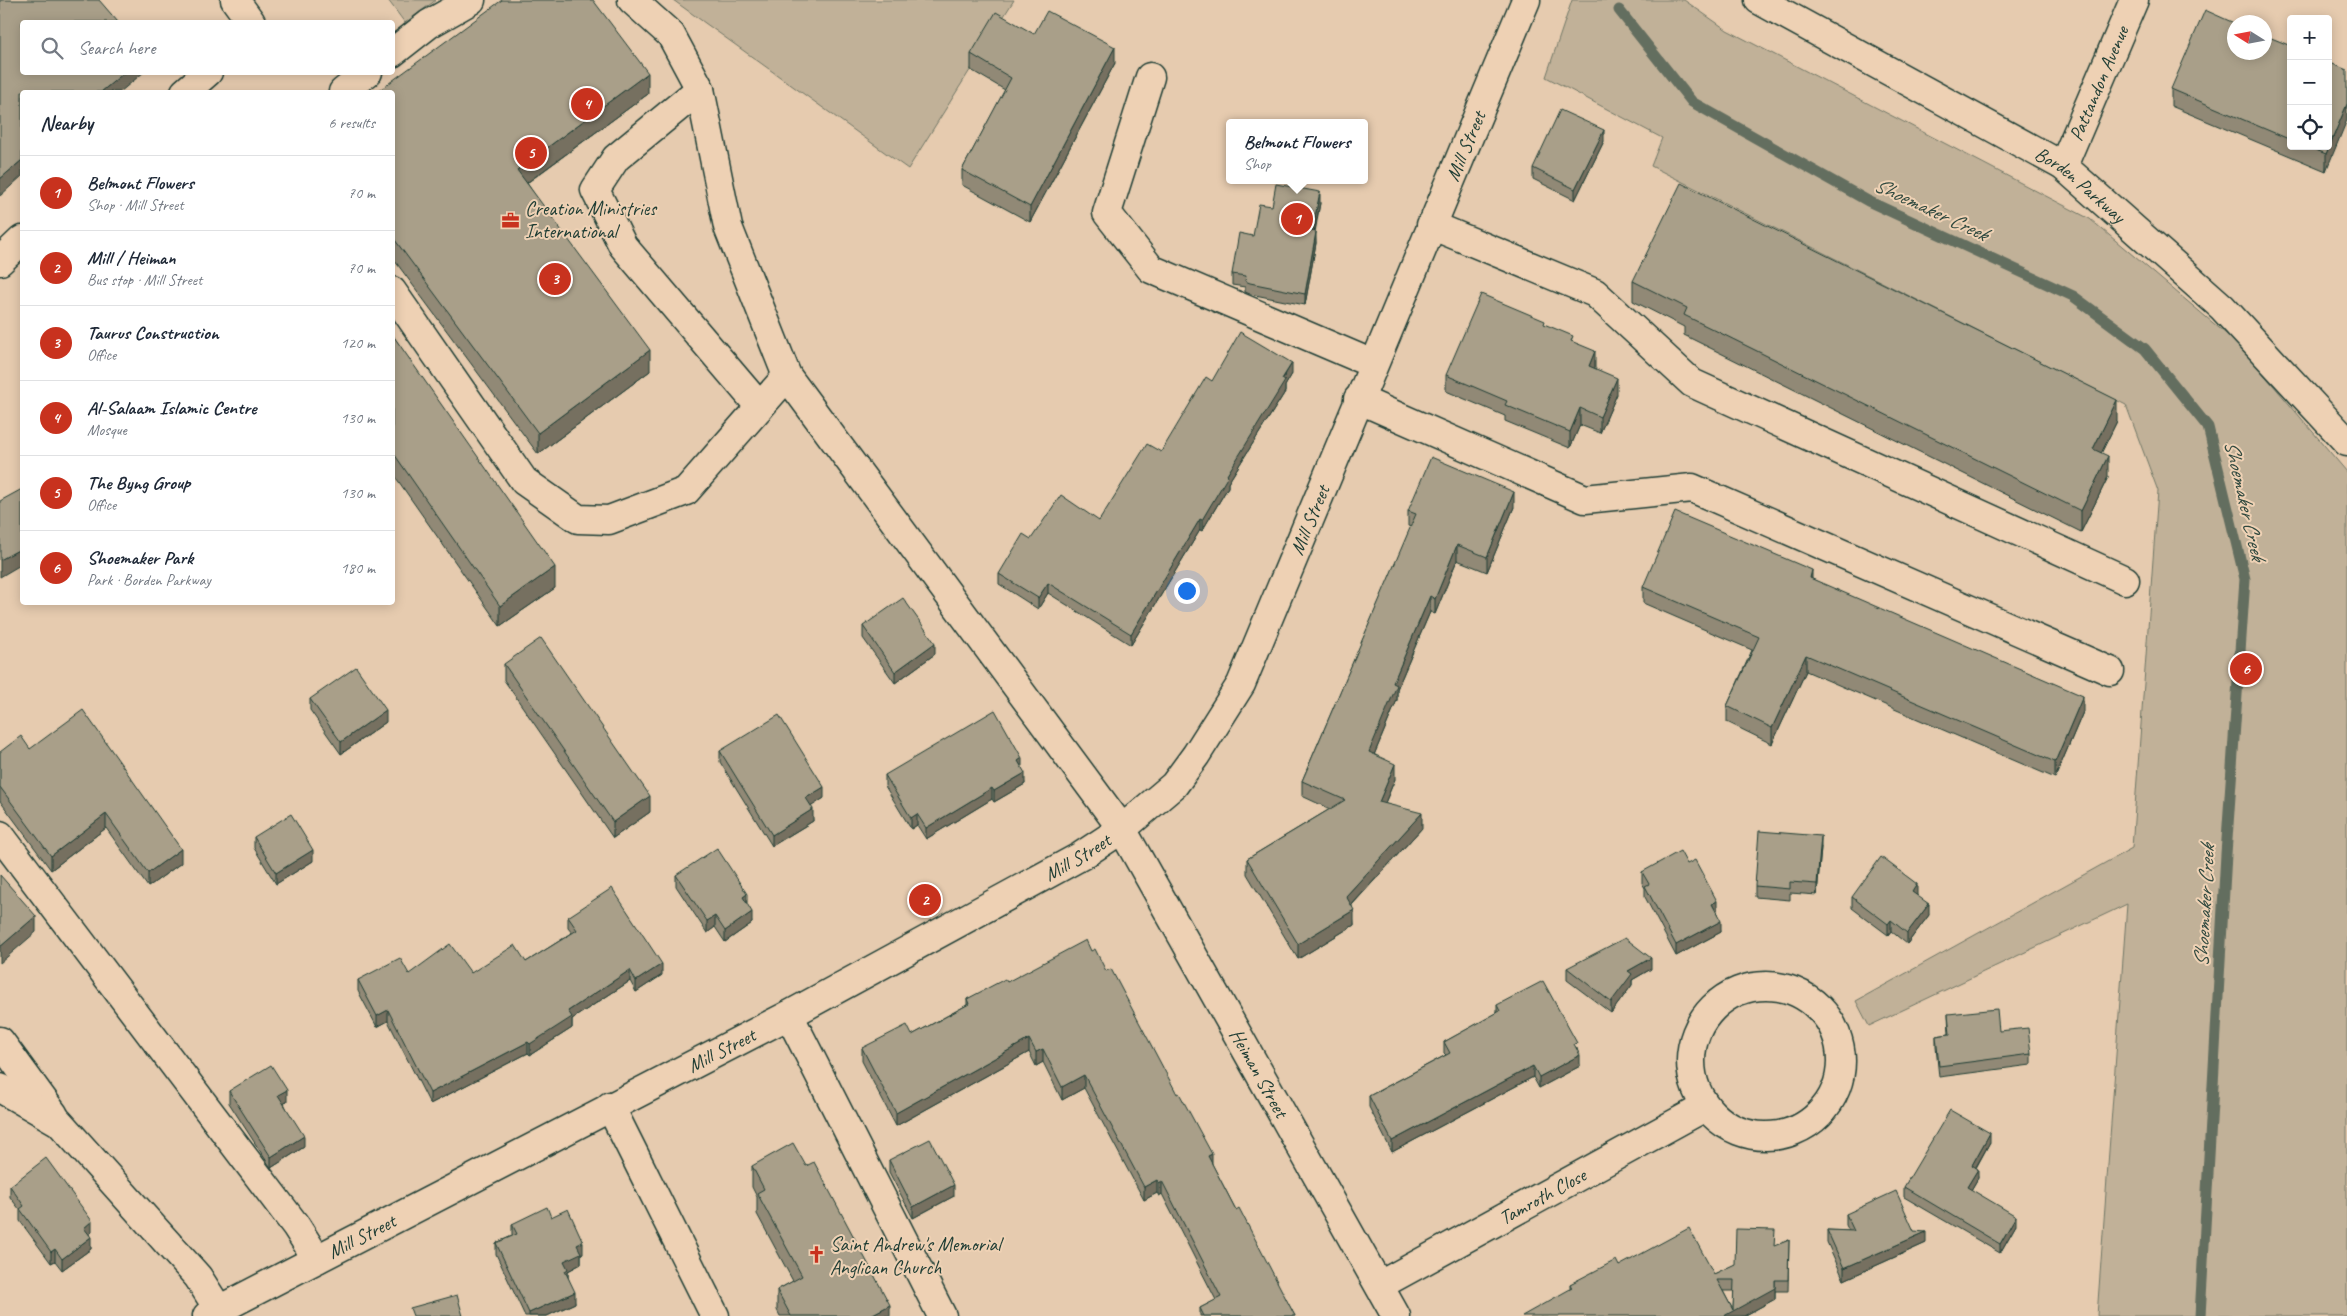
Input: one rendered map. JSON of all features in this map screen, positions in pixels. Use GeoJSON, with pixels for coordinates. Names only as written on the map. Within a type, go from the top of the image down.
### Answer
{"type":"FeatureCollection","features":[{"type":"Feature","properties":{"kind":"street"},"geometry":{"type":"LineString","coordinates":[[235,0],[249,20]]}},
{"type":"Feature","properties":{"kind":"street"},"geometry":{"type":"LineString","coordinates":[[395,51],[429,24],[470,0]]}},
{"type":"Feature","properties":{"kind":"street","name":"Heiman Street"},"geometry":{"type":"LineString","coordinates":[[632,0],[670,35],[700,90],[728,227],[787,376],[1122,829],[1396,1316]]}},
{"type":"Feature","properties":{"kind":"street","name":"Mill Street"},"geometry":{"type":"LineString","coordinates":[[213,1313],[789,1015],[1081,856],[1122,829],[1174,785],[1196,755],[1241,684],[1358,399],[1526,0]]}},
{"type":"Feature","properties":{"kind":"street","name":"Borden Parkway"},"geometry":{"type":"LineString","coordinates":[[1759,0],[2063,166],[2222,307],[2347,442]]}},
{"type":"Feature","properties":{"kind":"street","name":"Pattandon Avenue"},"geometry":{"type":"LineString","coordinates":[[2063,166],[2134,0]]}},
{"type":"Feature","properties":{"kind":"street"},"geometry":{"type":"LineString","coordinates":[[188,90],[205,75]]}},
{"type":"Feature","properties":{"kind":"street"},"geometry":{"type":"LineString","coordinates":[[346,90],[364,75]]}},
{"type":"Feature","properties":{"kind":"street"},"geometry":{"type":"LineString","coordinates":[[1150,77],[1107,213],[1151,269],[1373,364]]}},
{"type":"Feature","properties":{"kind":"street"},"geometry":{"type":"LineString","coordinates":[[700,90],[616,158],[595,190],[623,246],[760,408]]}},
{"type":"Feature","properties":{"kind":"street"},"geometry":{"type":"LineString","coordinates":[[1431,225],[1596,293],[1692,383],[2125,580]]}},
{"type":"Feature","properties":{"kind":"street"},"geometry":{"type":"LineString","coordinates":[[0,261],[20,242]]}},
{"type":"Feature","properties":{"kind":"street"},"geometry":{"type":"LineString","coordinates":[[395,295],[524,481],[578,519],[610,520],[686,491],[787,376]]}},
{"type":"Feature","properties":{"kind":"street"},"geometry":{"type":"LineString","coordinates":[[1358,399],[1585,499],[1692,488],[2110,671]]}},
{"type":"Feature","properties":{"kind":"street"},"geometry":{"type":"LineString","coordinates":[[0,835],[296,1226],[317,1259]]}},
{"type":"Feature","properties":{"kind":"street"},"geometry":{"type":"LineString","coordinates":[[1765,985],[1788,988],[1812,1000],[1830,1019],[1842,1053],[1840,1080],[1833,1098],[1816,1118],[1794,1132],[1775,1137],[1749,1135],[1724,1124],[1705,1107],[1692,1076],[1691,1049],[1700,1024],[1717,1004],[1739,990],[1765,985]]}},
{"type":"Feature","properties":{"kind":"street"},"geometry":{"type":"LineString","coordinates":[[789,1015],[942,1316]]}},
{"type":"Feature","properties":{"kind":"street"},"geometry":{"type":"LineString","coordinates":[[0,1041],[60,1122],[198,1277],[213,1313]]}},
{"type":"Feature","properties":{"kind":"street"},"geometry":{"type":"LineString","coordinates":[[0,1088],[60,1122]]}},
{"type":"Feature","properties":{"kind":"street"},"geometry":{"type":"LineString","coordinates":[[610,1106],[714,1316]]}},
{"type":"Feature","properties":{"kind":"street","name":"Tamroth Close"},"geometry":{"type":"LineString","coordinates":[[1380,1285],[1705,1107]]}},
{"type":"Feature","properties":{"kind":"shaded area"},"geometry":{"type":"Polygon","coordinates":[[[388,0],[436,0],[405,23],[388,0]]]}},
{"type":"Feature","properties":{"kind":"shaded area"},"geometry":{"type":"Polygon","coordinates":[[[673,0],[1014,0],[908,169],[673,0]]]}},
{"type":"Feature","properties":{"kind":"shaded area"},"geometry":{"type":"Polygon","coordinates":[[[1572,0],[1684,0],[1727,30],[2090,219],[2238,344],[2347,472],[2347,1316],[2097,1316],[2127,904],[1869,1026],[1856,1001],[2132,848],[2158,491],[2126,405],[1651,166],[1662,138],[1546,77],[1572,0]]]}},
{"type":"Feature","properties":{"kind":"building"},"geometry":{"type":"Polygon","coordinates":[[[0,0],[99,0],[116,20],[20,20],[20,75],[121,75],[103,90],[20,90],[20,162],[0,179],[0,0]]]}},
{"type":"Feature","properties":{"kind":"building"},"geometry":{"type":"Polygon","coordinates":[[[502,0],[593,0],[648,73],[517,170],[650,350],[538,433],[395,240],[395,90],[380,90],[502,0]]]}},
{"type":"Feature","properties":{"kind":"building"},"geometry":{"type":"Polygon","coordinates":[[[2205,10],[2227,20],[2227,60],[2272,60],[2272,38],[2287,44],[2287,138],[2171,89],[2205,10]]]}},
{"type":"Feature","properties":{"kind":"building"},"geometry":{"type":"Polygon","coordinates":[[[1047,11],[1115,47],[1030,207],[962,170],[1011,78],[971,54],[996,12],[1034,34],[1047,11]]]}},
{"type":"Feature","properties":{"kind":"building"},"geometry":{"type":"Polygon","coordinates":[[[2332,64],[2347,70],[2347,104],[2332,140],[2332,64]]]}},
{"type":"Feature","properties":{"kind":"building"},"geometry":{"type":"Polygon","coordinates":[[[1560,110],[1604,130],[1575,189],[1533,168],[1560,110]]]}},
{"type":"Feature","properties":{"kind":"building"},"geometry":{"type":"Polygon","coordinates":[[[2316,150],[2328,150],[2326,154],[2316,150]]]}},
{"type":"Feature","properties":{"kind":"building"},"geometry":{"type":"Polygon","coordinates":[[[1681,183],[2117,400],[2093,449],[2108,456],[2081,511],[1684,315],[1687,308],[1633,281],[1681,183]]]}},
{"type":"Feature","properties":{"kind":"building"},"geometry":{"type":"Polygon","coordinates":[[[1276,184],[1320,192],[1312,231],[1316,232],[1305,294],[1250,283],[1245,281],[1246,276],[1232,274],[1239,233],[1253,236],[1259,204],[1272,206],[1276,184]]]}},
{"type":"Feature","properties":{"kind":"building"},"geometry":{"type":"Polygon","coordinates":[[[1481,294],[1545,321],[1544,324],[1573,336],[1571,341],[1595,351],[1589,366],[1617,378],[1600,417],[1580,408],[1570,432],[1505,405],[1507,401],[1446,375],[1481,294]]]}},
{"type":"Feature","properties":{"kind":"building"},"geometry":{"type":"Polygon","coordinates":[[[1240,332],[1292,363],[1282,379],[1285,381],[1131,634],[1048,583],[1038,598],[999,574],[1023,534],[1031,539],[1061,495],[1099,521],[1147,444],[1161,452],[1206,377],[1212,381],[1240,332]]]}},
{"type":"Feature","properties":{"kind":"building"},"geometry":{"type":"Polygon","coordinates":[[[395,338],[555,567],[500,606],[395,455],[395,338]]]}},
{"type":"Feature","properties":{"kind":"building"},"geometry":{"type":"Polygon","coordinates":[[[1431,457],[1514,492],[1487,557],[1457,545],[1435,599],[1430,596],[1393,683],[1397,685],[1369,752],[1395,764],[1379,802],[1422,813],[1346,896],[1354,910],[1298,944],[1247,859],[1345,800],[1302,781],[1416,514],[1408,511],[1431,457]]]}},
{"type":"Feature","properties":{"kind":"building"},"geometry":{"type":"Polygon","coordinates":[[[20,490],[20,549],[0,560],[0,501],[20,490]]]}},
{"type":"Feature","properties":{"kind":"building"},"geometry":{"type":"Polygon","coordinates":[[[1675,512],[1812,570],[1810,578],[2083,696],[2055,762],[1806,655],[1772,728],[1727,706],[1759,637],[1643,587],[1675,512]]]}},
{"type":"Feature","properties":{"kind":"building"},"geometry":{"type":"Polygon","coordinates":[[[903,598],[935,643],[895,672],[863,626],[903,598]]]}},
{"type":"Feature","properties":{"kind":"building"},"geometry":{"type":"Polygon","coordinates":[[[541,638],[650,796],[613,822],[504,664],[541,638]]]}},
{"type":"Feature","properties":{"kind":"building"},"geometry":{"type":"Polygon","coordinates":[[[356,667],[386,710],[341,742],[310,699],[356,667]]]}},
{"type":"Feature","properties":{"kind":"building"},"geometry":{"type":"Polygon","coordinates":[[[83,710],[181,849],[148,873],[106,814],[51,856],[0,787],[0,752],[21,736],[30,749],[83,710]]]}},
{"type":"Feature","properties":{"kind":"building"},"geometry":{"type":"Polygon","coordinates":[[[995,710],[1022,758],[1018,761],[1025,773],[994,791],[992,788],[926,828],[917,814],[911,818],[885,775],[995,710]]]}},
{"type":"Feature","properties":{"kind":"building"},"geometry":{"type":"Polygon","coordinates":[[[779,715],[824,787],[806,798],[813,809],[772,835],[720,751],[779,715]]]}},
{"type":"Feature","properties":{"kind":"building"},"geometry":{"type":"Polygon","coordinates":[[[291,814],[313,850],[276,873],[254,837],[291,814]]]}},
{"type":"Feature","properties":{"kind":"building"},"geometry":{"type":"Polygon","coordinates":[[[1759,831],[1821,836],[1817,884],[1790,882],[1790,889],[1755,886],[1759,831]]]}},
{"type":"Feature","properties":{"kind":"building"},"geometry":{"type":"Polygon","coordinates":[[[717,848],[747,894],[743,897],[752,912],[725,931],[715,916],[707,921],[676,875],[717,848]]]}},
{"type":"Feature","properties":{"kind":"building"},"geometry":{"type":"Polygon","coordinates":[[[1680,851],[1687,864],[1695,860],[1717,901],[1712,904],[1721,921],[1676,945],[1645,886],[1649,884],[1642,872],[1680,851]]]}},
{"type":"Feature","properties":{"kind":"building"},"geometry":{"type":"Polygon","coordinates":[[[1881,857],[1917,884],[1912,892],[1929,904],[1907,933],[1891,920],[1888,924],[1852,897],[1881,857]]]}},
{"type":"Feature","properties":{"kind":"building"},"geometry":{"type":"Polygon","coordinates":[[[0,875],[36,916],[0,947],[0,875]]]}},
{"type":"Feature","properties":{"kind":"building"},"geometry":{"type":"Polygon","coordinates":[[[612,888],[662,964],[636,981],[630,970],[568,1011],[572,1017],[530,1044],[528,1042],[430,1093],[388,1010],[377,1016],[358,980],[400,958],[409,974],[450,944],[471,973],[515,945],[526,962],[577,930],[568,917],[612,888]]]}},
{"type":"Feature","properties":{"kind":"building"},"geometry":{"type":"Polygon","coordinates":[[[1625,938],[1651,958],[1628,971],[1632,974],[1611,1002],[1567,968],[1625,938]]]}},
{"type":"Feature","properties":{"kind":"building"},"geometry":{"type":"Polygon","coordinates":[[[1086,940],[1091,951],[1095,949],[1106,971],[1111,969],[1177,1094],[1179,1093],[1212,1154],[1208,1156],[1236,1210],[1239,1208],[1295,1316],[1204,1316],[1200,1308],[1221,1297],[1162,1181],[1159,1183],[1157,1180],[1144,1187],[1084,1075],[1062,1087],[1043,1049],[1036,1052],[1029,1039],[896,1113],[862,1048],[907,1025],[912,1035],[969,1004],[967,999],[1005,979],[1007,982],[1086,940]]]}},
{"type":"Feature","properties":{"kind":"building"},"geometry":{"type":"Polygon","coordinates":[[[1543,981],[1577,1043],[1574,1044],[1580,1055],[1539,1077],[1533,1066],[1392,1141],[1369,1096],[1450,1053],[1444,1042],[1500,1011],[1497,1005],[1543,981]]]}},
{"type":"Feature","properties":{"kind":"building"},"geometry":{"type":"Polygon","coordinates":[[[1997,1009],[1999,1031],[2028,1028],[2031,1054],[1939,1066],[1936,1036],[1950,1034],[1948,1014],[1997,1009]]]}},
{"type":"Feature","properties":{"kind":"building"},"geometry":{"type":"Polygon","coordinates":[[[271,1065],[287,1090],[278,1095],[304,1136],[271,1157],[229,1091],[271,1065]]]}},
{"type":"Feature","properties":{"kind":"building"},"geometry":{"type":"Polygon","coordinates":[[[1950,1110],[1990,1133],[1972,1165],[1978,1169],[1967,1187],[2016,1216],[2000,1244],[1904,1187],[1950,1110]]]}},
{"type":"Feature","properties":{"kind":"building"},"geometry":{"type":"Polygon","coordinates":[[[930,1139],[954,1185],[913,1207],[889,1160],[930,1139]]]}},
{"type":"Feature","properties":{"kind":"building","name":"Saint Andrew's Memorial Anglican Church"},"geometry":{"type":"Polygon","coordinates":[[[793,1143],[806,1166],[814,1162],[890,1305],[869,1316],[791,1316],[777,1290],[802,1276],[757,1193],[764,1189],[752,1166],[793,1143]]]}},
{"type":"Feature","properties":{"kind":"building"},"geometry":{"type":"Polygon","coordinates":[[[46,1158],[92,1221],[84,1228],[91,1237],[62,1259],[55,1249],[51,1252],[20,1209],[24,1206],[10,1186],[46,1158]]]}},
{"type":"Feature","properties":{"kind":"building"},"geometry":{"type":"Polygon","coordinates":[[[1896,1191],[1914,1231],[1926,1232],[1844,1268],[1827,1230],[1854,1231],[1846,1214],[1896,1191]]]}},
{"type":"Feature","properties":{"kind":"building"},"geometry":{"type":"Polygon","coordinates":[[[547,1207],[551,1217],[568,1209],[583,1242],[577,1245],[581,1253],[564,1261],[568,1269],[565,1271],[575,1292],[529,1313],[496,1243],[517,1234],[512,1224],[547,1207]]]}},
{"type":"Feature","properties":{"kind":"building"},"geometry":{"type":"Polygon","coordinates":[[[1689,1228],[1714,1274],[1735,1264],[1736,1229],[1775,1230],[1774,1246],[1789,1240],[1788,1280],[1775,1280],[1775,1288],[1724,1316],[1522,1316],[1572,1288],[1570,1284],[1616,1260],[1619,1266],[1689,1228]],[[1717,1280],[1733,1310],[1734,1280],[1717,1280]]]}},
{"type":"Feature","properties":{"kind":"building"},"geometry":{"type":"Polygon","coordinates":[[[457,1295],[463,1316],[413,1316],[410,1308],[457,1295]]]}},
{"type":"Feature","properties":{"kind":"waterway","name":"Shoemaker Creek"},"geometry":{"type":"LineString","coordinates":[[1619,10],[1692,102],[1868,201],[2073,296],[2145,349],[2208,427],[2245,579],[2226,854],[2200,1316]]}},
{"type":"Feature","properties":{"kind":"place","name":"Al-Salaam Islamic Centre"},"geometry":{"type":"Point","coordinates":[587,104]}},
{"type":"Feature","properties":{"kind":"place","name":"The Byng Group"},"geometry":{"type":"Point","coordinates":[531,153]}},
{"type":"Feature","properties":{"kind":"place","name":"Belmont Flowers"},"geometry":{"type":"Point","coordinates":[1297,219]}},
{"type":"Feature","properties":{"kind":"place","name":"Creation Ministries International"},"geometry":{"type":"Point","coordinates":[511,220]}},
{"type":"Feature","properties":{"kind":"place","name":"Taurus Construction"},"geometry":{"type":"Point","coordinates":[555,279]}},
{"type":"Feature","properties":{"kind":"place","name":"Shoemaker Park"},"geometry":{"type":"Point","coordinates":[2246,669]}},
{"type":"Feature","properties":{"kind":"place","name":"Mill / Heiman"},"geometry":{"type":"Point","coordinates":[925,900]}},
{"type":"Feature","properties":{"kind":"place","name":"Saint Andrew's Memorial Anglican Church"},"geometry":{"type":"Point","coordinates":[816,1255]}}]}
